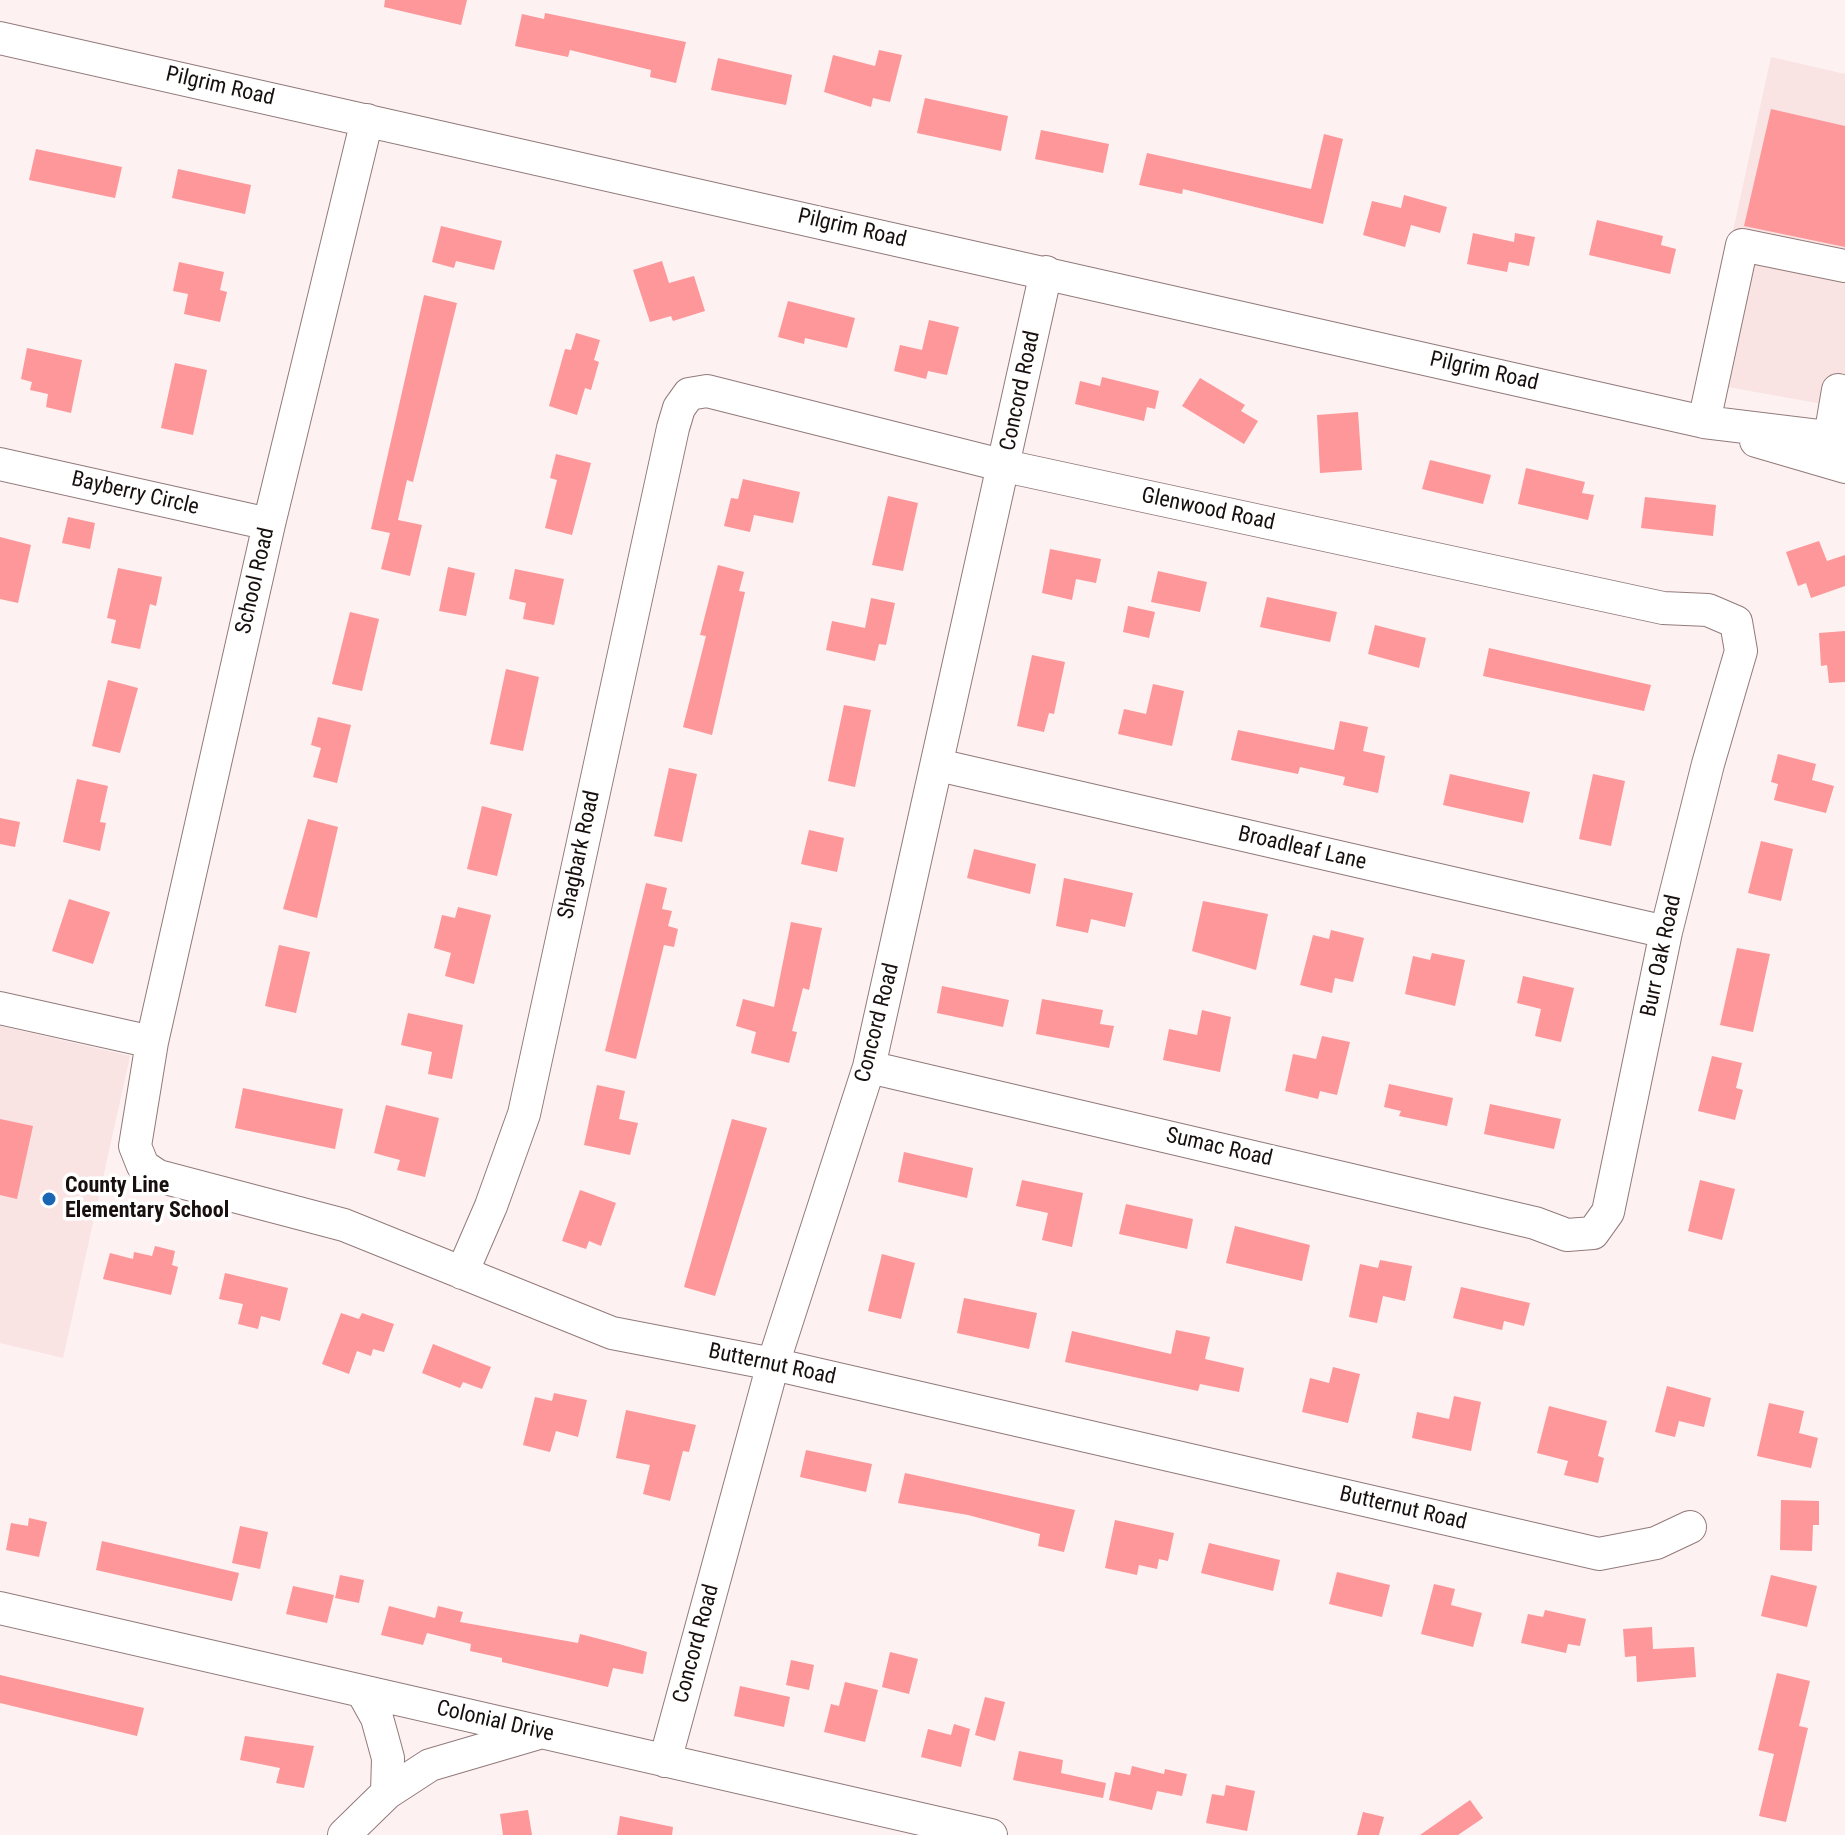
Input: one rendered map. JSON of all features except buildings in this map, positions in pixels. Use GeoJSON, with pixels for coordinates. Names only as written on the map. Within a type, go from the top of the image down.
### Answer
{"type":"FeatureCollection","features":[{"type":"Feature","properties":{"kind":"street","name":"Pilgrim Road"},"geometry":{"type":"LineString","coordinates":[[0,38],[1704,422],[1837,438]]}},
{"type":"Feature","properties":{"kind":"street","name":"School Road"},"geometry":{"type":"LineString","coordinates":[[152,1042],[269,524],[367,120]]}},
{"type":"Feature","properties":{"kind":"street"},"geometry":{"type":"LineString","coordinates":[[1704,422],[1742,245],[1845,266]]}},
{"type":"Feature","properties":{"kind":"street","name":"Concord Road"},"geometry":{"type":"LineString","coordinates":[[665,1761],[773,1364],[869,1067],[1046,272]]}},
{"type":"Feature","properties":{"kind":"street"},"geometry":{"type":"LineString","coordinates":[[1837,438],[1838,390],[1845,392]]}},
{"type":"Feature","properties":{"kind":"street","name":"Glenwood Road"},"geometry":{"type":"LineString","coordinates":[[673,428],[679,408],[689,394],[707,391],[1005,466],[1663,608],[1708,610],[1736,622],[1741,651]]}},
{"type":"Feature","properties":{"kind":"street","name":"Pilgrim Road"},"geometry":{"type":"LineString","coordinates":[[1704,422],[1789,453],[1845,467]]}},
{"type":"Feature","properties":{"kind":"street","name":"Shagbark Road"},"geometry":{"type":"LineString","coordinates":[[462,1273],[491,1206],[524,1114],[673,428]]}},
{"type":"Feature","properties":{"kind":"street","name":"Bayberry Circle"},"geometry":{"type":"LineString","coordinates":[[0,464],[269,524]]}},
{"type":"Feature","properties":{"kind":"street","name":"Burr Oak Road"},"geometry":{"type":"LineString","coordinates":[[1567,1235],[1593,1233],[1608,1212],[1666,932],[1708,764],[1741,651]]}},
{"type":"Feature","properties":{"kind":"street","name":"Broadleaf Lane"},"geometry":{"type":"LineString","coordinates":[[938,765],[1666,932]]}},
{"type":"Feature","properties":{"kind":"street"},"geometry":{"type":"LineString","coordinates":[[0,1008],[152,1042]]}},
{"type":"Feature","properties":{"kind":"street","name":"Butternut Road"},"geometry":{"type":"LineString","coordinates":[[152,1042],[135,1146],[143,1166],[158,1176],[344,1225],[612,1333],[773,1364],[1599,1554],[1656,1543],[1690,1527]]}},
{"type":"Feature","properties":{"kind":"street","name":"Sumac Road"},"geometry":{"type":"LineString","coordinates":[[869,1067],[1535,1223],[1567,1235]]}},
{"type":"Feature","properties":{"kind":"street","name":"Colonial Drive"},"geometry":{"type":"LineString","coordinates":[[0,1608],[991,1835]]}},
{"type":"Feature","properties":{"kind":"street"},"geometry":{"type":"LineString","coordinates":[[362,1691],[377,1718],[388,1758],[387,1793]]}},
{"type":"Feature","properties":{"kind":"street"},"geometry":{"type":"LineString","coordinates":[[344,1835],[387,1793],[430,1765],[542,1732]]}},
{"type":"Feature","properties":{"kind":"shaded area"},"geometry":{"type":"Polygon","coordinates":[[[1771,57],[1845,74],[1845,408],[1700,382],[1771,57]]]}},
{"type":"Feature","properties":{"kind":"shaded area","name":"County Line Elementary School"},"geometry":{"type":"Polygon","coordinates":[[[0,1026],[130,1056],[63,1358],[0,1343],[0,1026]]]}},
{"type":"Feature","properties":{"kind":"place","name":"County Line Elementary School"},"geometry":{"type":"Point","coordinates":[49,1199]}}]}
